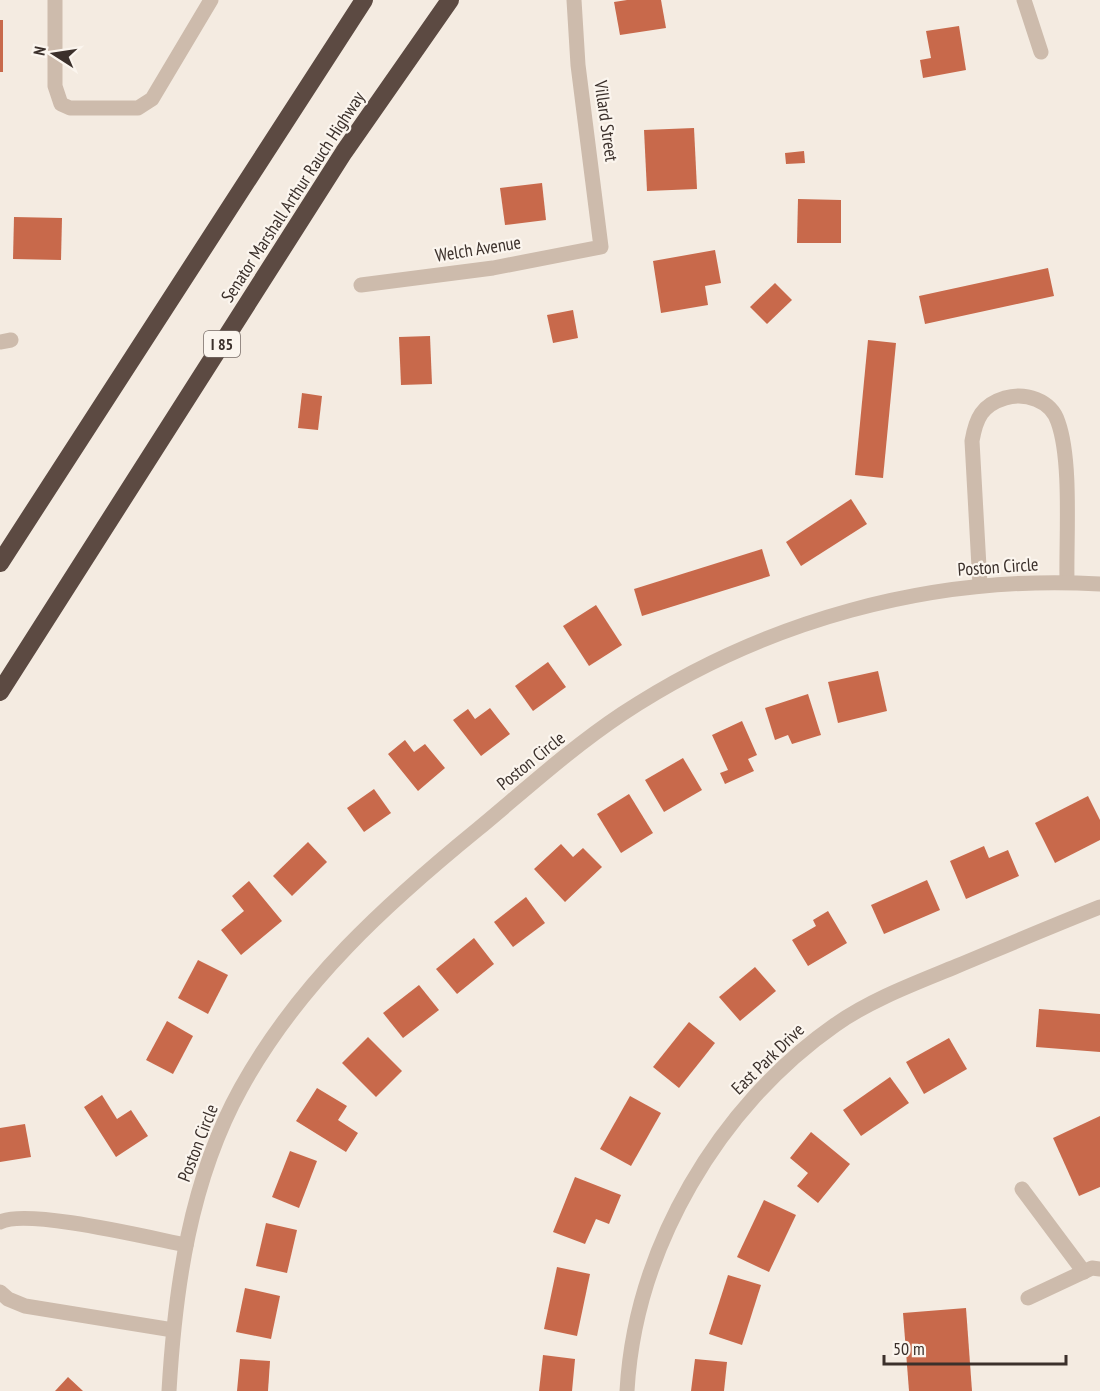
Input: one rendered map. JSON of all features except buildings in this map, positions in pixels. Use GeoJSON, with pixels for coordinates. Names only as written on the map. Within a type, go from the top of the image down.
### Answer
{"type":"FeatureCollection","features":[{"type":"Feature","properties":{"kind":"highway"},"geometry":{"type":"LineString","coordinates":[[0,563],[364,0]]}},
{"type":"Feature","properties":{"kind":"highway","name":"Senator Marshall Arthur Rauch Highway"},"geometry":{"type":"LineString","coordinates":[[0,692],[344,152],[450,0]]}},
{"type":"Feature","properties":{"kind":"street"},"geometry":{"type":"LineString","coordinates":[[55,0],[56,86],[61,104],[70,108],[138,108],[152,99],[212,0]]}},
{"type":"Feature","properties":{"kind":"street","name":"Villard Street"},"geometry":{"type":"LineString","coordinates":[[574,0],[578,65],[601,247]]}},
{"type":"Feature","properties":{"kind":"street"},"geometry":{"type":"LineString","coordinates":[[1024,0],[1041,52]]}},
{"type":"Feature","properties":{"kind":"street","name":"Welch Avenue"},"geometry":{"type":"LineString","coordinates":[[361,285],[493,268],[601,247]]}},
{"type":"Feature","properties":{"kind":"street"},"geometry":{"type":"LineString","coordinates":[[980,585],[972,441],[975,424],[982,410],[992,402],[1023,395],[1043,402],[1058,419],[1065,456],[1067,582]]}},
{"type":"Feature","properties":{"kind":"street","name":"Poston Circle"},"geometry":{"type":"LineString","coordinates":[[169,1391],[173,1330],[186,1245],[208,1162],[240,1090],[290,1011],[310,986],[408,886],[580,745],[623,714],[688,676],[739,650],[816,620],[882,601],[980,585],[1067,582],[1100,584]]}},
{"type":"Feature","properties":{"kind":"street","name":"East Park Drive"},"geometry":{"type":"LineString","coordinates":[[627,1391],[634,1334],[657,1251],[704,1164],[751,1099],[801,1051],[837,1024],[898,990],[1100,907]]}},
{"type":"Feature","properties":{"kind":"street"},"geometry":{"type":"LineString","coordinates":[[1022,1189],[1084,1272]]}},
{"type":"Feature","properties":{"kind":"street"},"geometry":{"type":"LineString","coordinates":[[0,1222],[13,1217],[51,1220],[186,1245]]}},
{"type":"Feature","properties":{"kind":"street"},"geometry":{"type":"LineString","coordinates":[[1028,1298],[1092,1268],[1100,1269]]}},
{"type":"Feature","properties":{"kind":"street"},"geometry":{"type":"LineString","coordinates":[[0,1292],[8,1299],[25,1306],[173,1330]]}}]}
